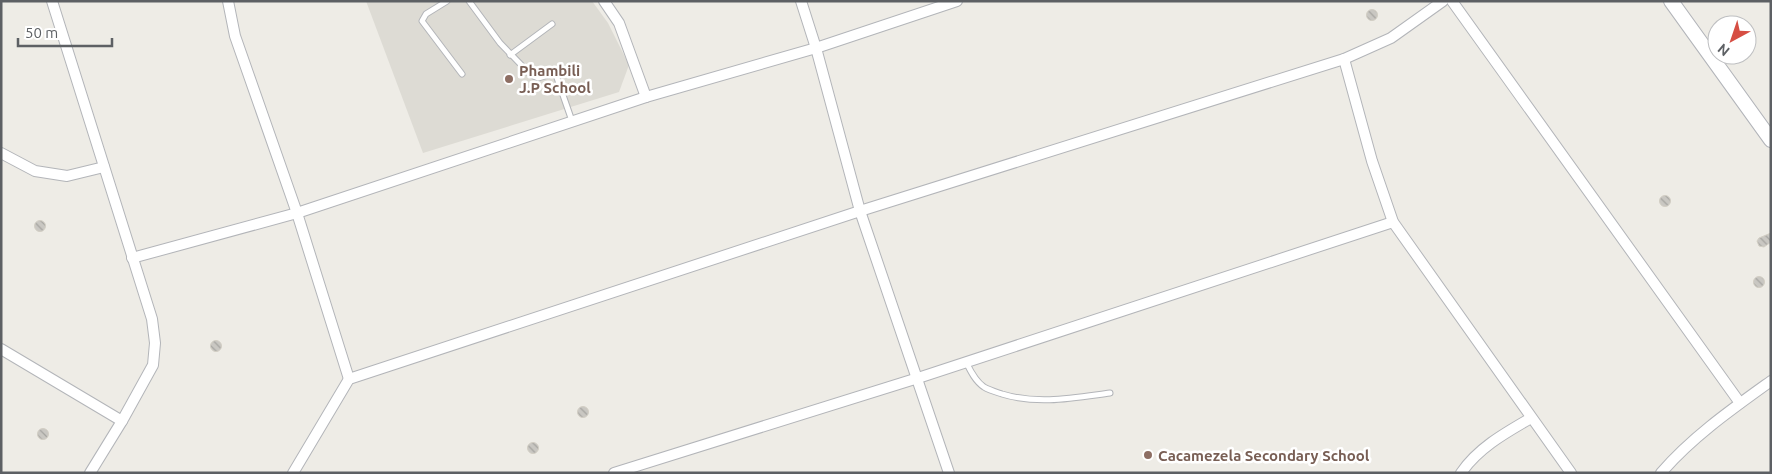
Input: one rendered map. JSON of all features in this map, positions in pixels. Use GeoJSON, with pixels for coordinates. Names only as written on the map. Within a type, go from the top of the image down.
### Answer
{"type":"FeatureCollection","features":[{"type":"Feature","properties":{"kind":"street"},"geometry":{"type":"LineString","coordinates":[[52,1],[152,319],[155,342],[153,365],[90,473]]}},
{"type":"Feature","properties":{"kind":"street"},"geometry":{"type":"LineString","coordinates":[[228,1],[235,36],[297,213],[349,378]]}},
{"type":"Feature","properties":{"kind":"street"},"geometry":{"type":"LineString","coordinates":[[604,1],[619,23],[646,97]]}},
{"type":"Feature","properties":{"kind":"street"},"geometry":{"type":"LineString","coordinates":[[801,1],[816,48],[860,211],[949,473]]}},
{"type":"Feature","properties":{"kind":"street"},"geometry":{"type":"LineString","coordinates":[[132,258],[297,213],[646,97],[816,48],[957,1]]}},
{"type":"Feature","properties":{"kind":"street"},"geometry":{"type":"LineString","coordinates":[[293,473],[349,378],[860,211],[1344,59],[1391,38],[1443,1]]}},
{"type":"Feature","properties":{"kind":"street"},"geometry":{"type":"LineString","coordinates":[[1452,1],[1740,403]]}},
{"type":"Feature","properties":{"kind":"street"},"geometry":{"type":"LineString","coordinates":[[1671,1],[1771,140]]}},
{"type":"Feature","properties":{"kind":"street"},"geometry":{"type":"LineString","coordinates":[[1344,59],[1372,161],[1393,222],[1571,473]]}},
{"type":"Feature","properties":{"kind":"street"},"geometry":{"type":"LineString","coordinates":[[1,153],[35,171],[67,176],[104,167]]}},
{"type":"Feature","properties":{"kind":"street"},"geometry":{"type":"LineString","coordinates":[[614,473],[918,378],[1393,222]]}},
{"type":"Feature","properties":{"kind":"street"},"geometry":{"type":"LineString","coordinates":[[1,349],[122,421]]}},
{"type":"Feature","properties":{"kind":"street"},"geometry":{"type":"LineString","coordinates":[[1661,473],[1680,451],[1771,381]]}},
{"type":"Feature","properties":{"kind":"street"},"geometry":{"type":"LineString","coordinates":[[1461,473],[1470,460],[1500,436],[1531,418]]}},
{"type":"Feature","properties":{"kind":"lane"},"geometry":{"type":"LineString","coordinates":[[447,1],[426,14],[422,21],[462,74]]}},
{"type":"Feature","properties":{"kind":"lane"},"geometry":{"type":"LineString","coordinates":[[469,1],[510,55],[536,78],[552,74],[556,75],[572,121]]}},
{"type":"Feature","properties":{"kind":"lane"},"geometry":{"type":"LineString","coordinates":[[510,55],[552,24]]}},
{"type":"Feature","properties":{"kind":"lane"},"geometry":{"type":"LineString","coordinates":[[966,362],[972,374],[983,386],[1010,396],[1048,401],[1110,394]]}},
{"type":"Feature","properties":{"kind":"shaded area","name":"Phambili J.P School"},"geometry":{"type":"Polygon","coordinates":[[[366,1],[592,1],[608,23],[629,65],[619,92],[423,153],[366,1]]]}},
{"type":"Feature","properties":{"kind":"building"},"geometry":{"type":"Polygon","coordinates":[[[1370,10],[1374,10],[1377,15],[1376,19],[1370,20],[1367,17],[1367,13],[1370,10]]]}},
{"type":"Feature","properties":{"kind":"building"},"geometry":{"type":"Polygon","coordinates":[[[1663,196],[1667,196],[1670,201],[1669,205],[1663,206],[1660,203],[1660,199],[1663,196]]]}},
{"type":"Feature","properties":{"kind":"building"},"geometry":{"type":"Polygon","coordinates":[[[38,221],[42,221],[45,226],[44,230],[38,231],[35,228],[35,224],[38,221]]]}},
{"type":"Feature","properties":{"kind":"building"},"geometry":{"type":"Polygon","coordinates":[[[1771,233],[1771,242],[1764,247],[1759,246],[1757,241],[1759,238],[1771,233]]]}},
{"type":"Feature","properties":{"kind":"building"},"geometry":{"type":"Polygon","coordinates":[[[1757,277],[1761,277],[1764,282],[1763,286],[1757,287],[1754,284],[1754,280],[1757,277]]]}},
{"type":"Feature","properties":{"kind":"building"},"geometry":{"type":"Polygon","coordinates":[[[214,341],[218,341],[221,346],[220,350],[214,351],[211,348],[211,344],[214,341]]]}},
{"type":"Feature","properties":{"kind":"building"},"geometry":{"type":"Polygon","coordinates":[[[581,407],[585,407],[588,412],[587,416],[581,417],[578,414],[578,410],[581,407]]]}},
{"type":"Feature","properties":{"kind":"building"},"geometry":{"type":"Polygon","coordinates":[[[41,429],[45,429],[48,434],[47,438],[41,439],[38,436],[38,432],[41,429]]]}},
{"type":"Feature","properties":{"kind":"building"},"geometry":{"type":"Polygon","coordinates":[[[531,443],[535,443],[538,448],[537,452],[531,453],[528,450],[528,446],[531,443]]]}},
{"type":"Feature","properties":{"kind":"place","name":"Phambili J.P School"},"geometry":{"type":"Point","coordinates":[509,79]}},
{"type":"Feature","properties":{"kind":"place","name":"Cacamezela Secondary School"},"geometry":{"type":"Point","coordinates":[1148,455]}}]}
